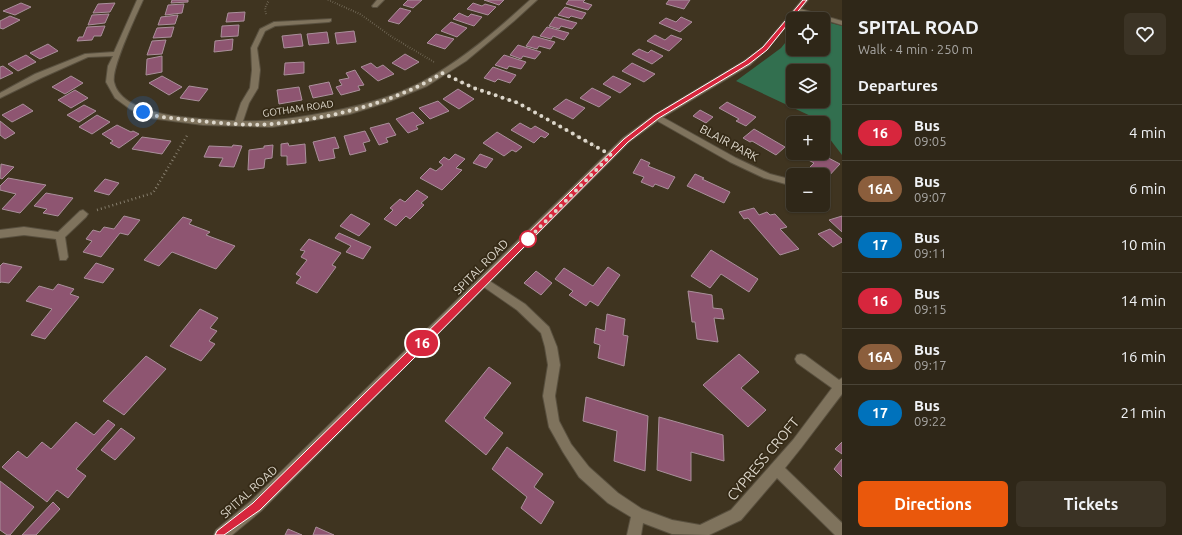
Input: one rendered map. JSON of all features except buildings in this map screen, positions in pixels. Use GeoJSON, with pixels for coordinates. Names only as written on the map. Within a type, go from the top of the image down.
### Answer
{"type":"FeatureCollection","features":[{"type":"Feature","properties":{"kind":"street","name":"GOTHAM ROAD"},"geometry":{"type":"LineString","coordinates":[[140,0],[112,66],[110,82],[119,98],[133,107],[154,116],[238,124],[272,124],[350,111],[385,100],[424,84],[463,59],[512,20],[534,0]]}},
{"type":"Feature","properties":{"kind":"street"},"geometry":{"type":"LineString","coordinates":[[375,6],[381,0]]}},
{"type":"Feature","properties":{"kind":"street","name":"SPITAL ROAD"},"geometry":{"type":"LineString","coordinates":[[221,535],[256,506],[485,282],[626,140],[657,117],[747,63],[765,48],[805,0]]}},
{"type":"Feature","properties":{"kind":"street"},"geometry":{"type":"LineString","coordinates":[[797,10],[842,23]]}},
{"type":"Feature","properties":{"kind":"street"},"geometry":{"type":"LineString","coordinates":[[238,124],[245,103],[254,88],[256,70],[254,48],[262,30],[274,24],[329,20]]}},
{"type":"Feature","properties":{"kind":"street"},"geometry":{"type":"LineString","coordinates":[[0,96],[38,76],[87,55],[118,54]]}},
{"type":"Feature","properties":{"kind":"street","name":"BLAIR PARK"},"geometry":{"type":"LineString","coordinates":[[657,117],[733,160],[767,176],[786,180]]}},
{"type":"Feature","properties":{"kind":"street"},"geometry":{"type":"LineString","coordinates":[[60,236],[83,214]]}},
{"type":"Feature","properties":{"kind":"street"},"geometry":{"type":"LineString","coordinates":[[0,234],[24,231],[60,236]]}},
{"type":"Feature","properties":{"kind":"street"},"geometry":{"type":"LineString","coordinates":[[60,236],[63,257]]}},
{"type":"Feature","properties":{"kind":"street","name":"CYPRESS CROFT"},"geometry":{"type":"LineString","coordinates":[[485,282],[520,307],[544,330],[551,347],[554,365],[549,396],[553,423],[567,448],[584,472],[613,498],[638,514],[672,527],[700,532],[736,515],[797,444],[841,386],[801,359]]}},
{"type":"Feature","properties":{"kind":"street"},"geometry":{"type":"LineString","coordinates":[[776,468],[842,532]]}},
{"type":"Feature","properties":{"kind":"street"},"geometry":{"type":"LineString","coordinates":[[634,535],[638,514]]}},
{"type":"Feature","properties":{"kind":"path"},"geometry":{"type":"LineString","coordinates":[[328,0],[360,14],[392,37],[474,88],[518,103],[611,155]]}},
{"type":"Feature","properties":{"kind":"path"},"geometry":{"type":"LineString","coordinates":[[83,214],[153,193],[179,152],[195,121]]}},
{"type":"Feature","properties":{"kind":"green space"},"geometry":{"type":"Polygon","coordinates":[[[830,23],[842,26],[842,155],[830,139],[830,116],[811,116],[794,108],[830,108],[830,64],[786,64],[786,104],[736,81],[781,48],[786,42],[786,56],[830,56],[830,23]]]}},
{"type":"Feature","properties":{"kind":"bus line","name":"16"},"geometry":{"type":"LineString","coordinates":[[221,535],[256,506],[409,357],[626,140],[657,117],[747,63],[765,48],[805,0]]}},
{"type":"Feature","properties":{"kind":"route"},"geometry":{"type":"LineString","coordinates":[[143,112],[154,116],[203,122],[272,124],[350,111],[385,100],[424,84],[442,73],[474,88],[518,103],[611,155],[528,239]]}}]}
